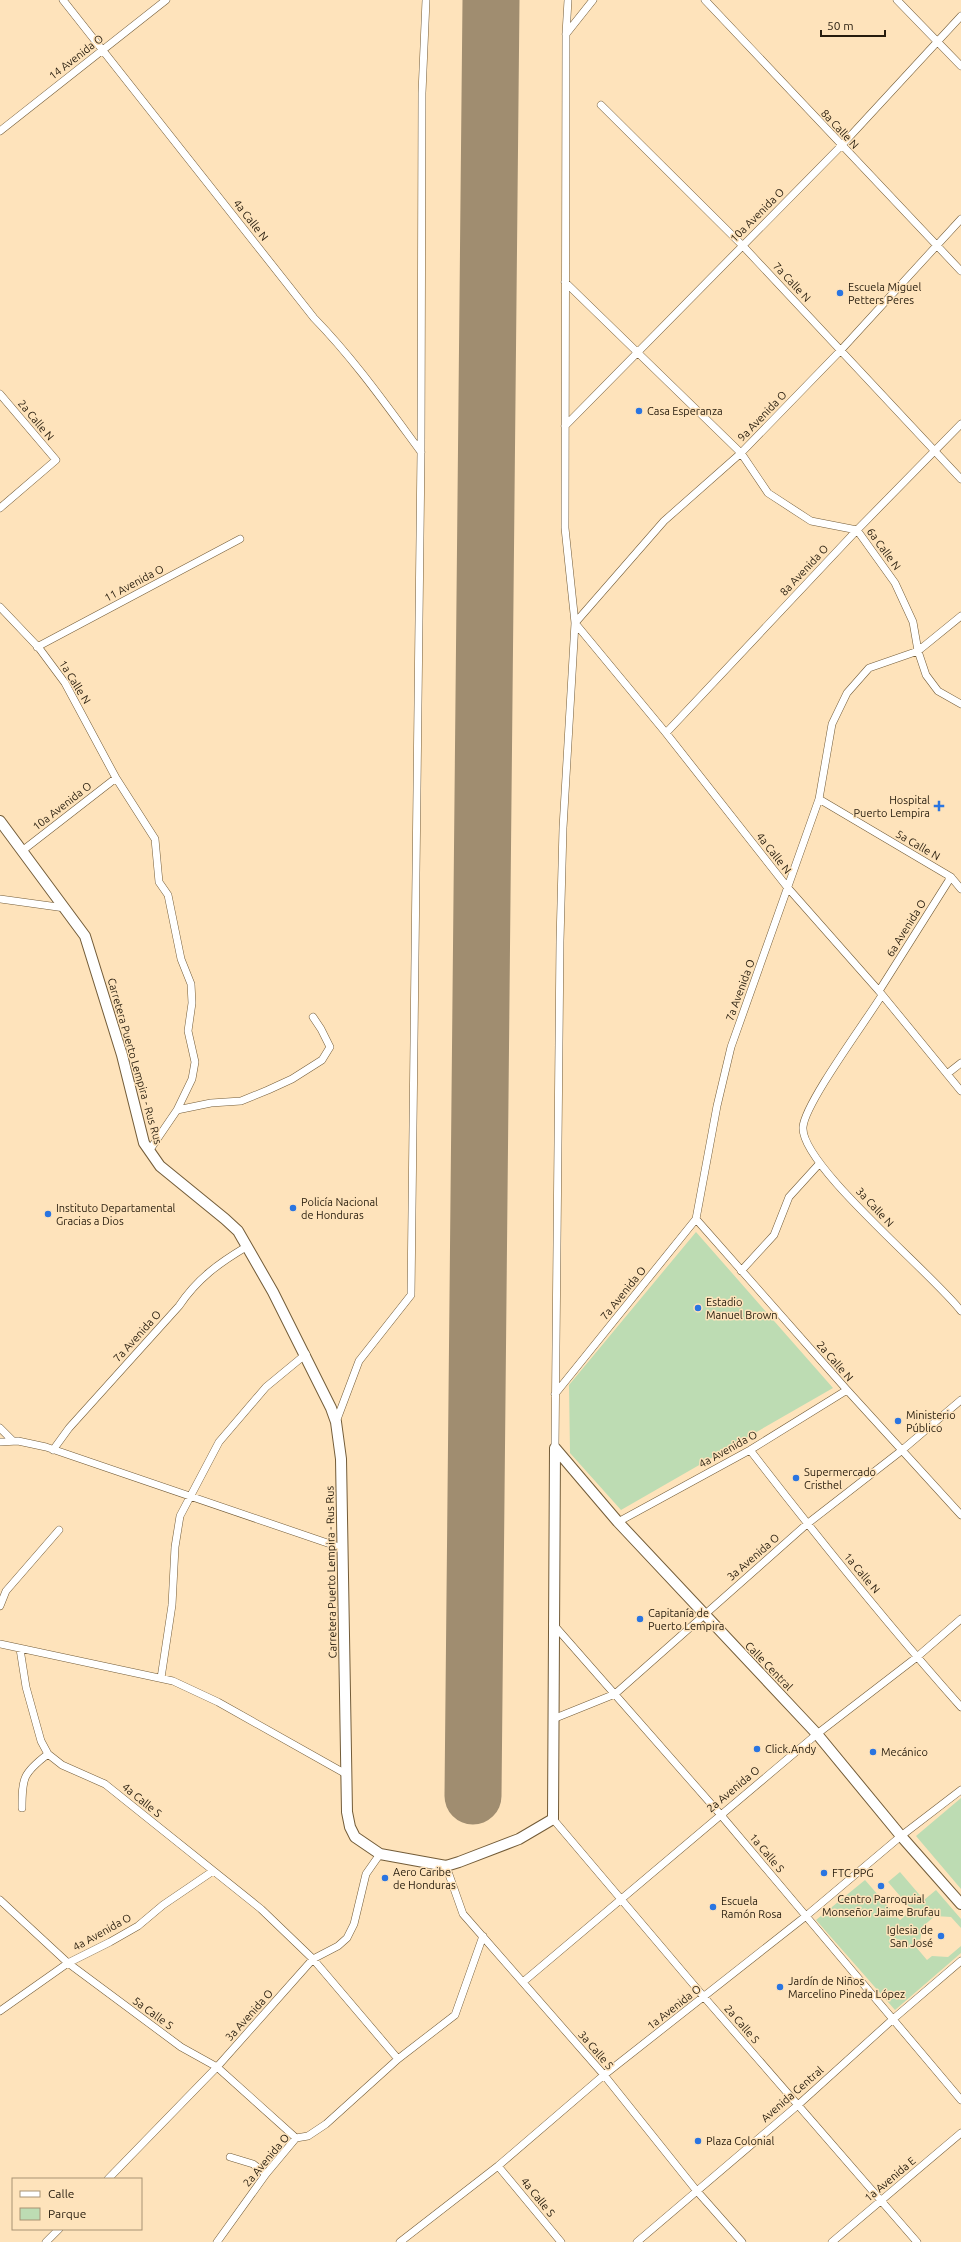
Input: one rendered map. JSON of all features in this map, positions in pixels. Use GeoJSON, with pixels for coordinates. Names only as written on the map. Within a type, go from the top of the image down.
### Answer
{"type":"FeatureCollection","features":[{"type":"Feature","properties":{"kind":"street","name":"4a Calle N"},"geometry":{"type":"LineString","coordinates":[[63,0],[192,160],[305,308],[356,364],[421,452]]}},
{"type":"Feature","properties":{"kind":"street","name":"14 Avenida O"},"geometry":{"type":"LineString","coordinates":[[0,132],[166,0]]}},
{"type":"Feature","properties":{"kind":"street"},"geometry":{"type":"LineString","coordinates":[[336,1422],[359,1361],[411,1295],[421,452],[422,101],[426,0]]}},
{"type":"Feature","properties":{"kind":"street"},"geometry":{"type":"LineString","coordinates":[[553,1819],[552,1624],[560,941],[563,828],[574,623],[565,534],[566,34],[568,0]]}},
{"type":"Feature","properties":{"kind":"street"},"geometry":{"type":"LineString","coordinates":[[566,34],[593,0]]}},
{"type":"Feature","properties":{"kind":"street","name":"8a Calle N"},"geometry":{"type":"LineString","coordinates":[[705,0],[841,146],[961,271]]}},
{"type":"Feature","properties":{"kind":"street"},"geometry":{"type":"LineString","coordinates":[[897,0],[961,66]]}},
{"type":"Feature","properties":{"kind":"street","name":"10a Avenida O"},"geometry":{"type":"LineString","coordinates":[[565,426],[841,146],[961,16]]}},
{"type":"Feature","properties":{"kind":"street","name":"7a Calle N"},"geometry":{"type":"LineString","coordinates":[[601,105],[742,246],[961,479]]}},
{"type":"Feature","properties":{"kind":"street","name":"9a Avenida O"},"geometry":{"type":"LineString","coordinates":[[574,623],[664,521],[741,453],[841,350],[961,219]]}},
{"type":"Feature","properties":{"kind":"street","name":"6a Calle N"},"geometry":{"type":"LineString","coordinates":[[565,282],[741,453],[768,493],[783,505],[810,521],[857,530],[895,583],[913,622],[918,651],[926,675],[938,691],[961,704]]}},
{"type":"Feature","properties":{"kind":"street","name":"2a Calle N"},"geometry":{"type":"LineString","coordinates":[[0,394],[56,460],[0,508]]}},
{"type":"Feature","properties":{"kind":"street","name":"8a Avenida O"},"geometry":{"type":"LineString","coordinates":[[666,733],[857,530],[961,424]]}},
{"type":"Feature","properties":{"kind":"street","name":"11 Avenida O"},"geometry":{"type":"LineString","coordinates":[[37,647],[240,539]]}},
{"type":"Feature","properties":{"kind":"street","name":"1a Calle N"},"geometry":{"type":"LineString","coordinates":[[0,608],[37,647],[65,683],[116,778],[155,839],[160,882],[168,895],[181,959],[191,984],[192,1003],[188,1031],[195,1062],[192,1079],[177,1110],[149,1151]]}},
{"type":"Feature","properties":{"kind":"street","name":"7a Avenida O"},"geometry":{"type":"LineString","coordinates":[[555,1394],[696,1219],[717,1106],[732,1048],[818,799],[832,724],[847,693],[869,668],[918,651],[961,616]]}},
{"type":"Feature","properties":{"kind":"street","name":"4a Calle N"},"geometry":{"type":"LineString","coordinates":[[574,623],[666,733],[788,888],[881,993],[961,1091]]}},
{"type":"Feature","properties":{"kind":"street","name":"10a Avenida O"},"geometry":{"type":"LineString","coordinates":[[22,851],[116,778]]}},
{"type":"Feature","properties":{"kind":"street","name":"5a Calle N"},"geometry":{"type":"LineString","coordinates":[[818,799],[951,877],[961,888]]}},
{"type":"Feature","properties":{"kind":"street","name":"Carretera Puerto Lempira - Rus Rus"},"geometry":{"type":"LineString","coordinates":[[0,821],[85,936],[122,1055],[144,1143],[160,1166],[238,1231],[306,1354],[336,1422],[341,1459],[346,1812],[350,1827],[359,1841],[380,1854],[446,1866],[519,1839],[553,1819]]}},
{"type":"Feature","properties":{"kind":"street","name":"6a Avenida O"},"geometry":{"type":"LineString","coordinates":[[811,1105],[951,877]]}},
{"type":"Feature","properties":{"kind":"street"},"geometry":{"type":"LineString","coordinates":[[0,899],[64,908]]}},
{"type":"Feature","properties":{"kind":"street"},"geometry":{"type":"LineString","coordinates":[[177,1110],[211,1103],[241,1101],[292,1079],[322,1060],[330,1047],[322,1029],[313,1017]]}},
{"type":"Feature","properties":{"kind":"street"},"geometry":{"type":"LineString","coordinates":[[948,1074],[961,1063]]}},
{"type":"Feature","properties":{"kind":"street","name":"3a Calle N"},"geometry":{"type":"LineString","coordinates":[[811,1105],[803,1127],[805,1141],[819,1164],[905,1255],[949,1295],[961,1311]]}},
{"type":"Feature","properties":{"kind":"street"},"geometry":{"type":"LineString","coordinates":[[742,1271],[774,1235],[789,1197],[819,1164]]}},
{"type":"Feature","properties":{"kind":"street","name":"2a Calle N"},"geometry":{"type":"LineString","coordinates":[[696,1219],[901,1451],[961,1515]]}},
{"type":"Feature","properties":{"kind":"street","name":"7a Avenida O"},"geometry":{"type":"LineString","coordinates":[[53,1450],[69,1428],[179,1306],[190,1290],[216,1265],[246,1247]]}},
{"type":"Feature","properties":{"kind":"street"},"geometry":{"type":"LineString","coordinates":[[161,1678],[172,1605],[175,1547],[180,1516],[219,1442],[266,1387],[306,1354]]}},
{"type":"Feature","properties":{"kind":"street","name":"4a Avenida O"},"geometry":{"type":"LineString","coordinates":[[618,1522],[750,1450],[847,1390]]}},
{"type":"Feature","properties":{"kind":"street","name":"3a Avenida O"},"geometry":{"type":"LineString","coordinates":[[553,1719],[615,1694],[807,1524],[901,1451],[961,1400]]}},
{"type":"Feature","properties":{"kind":"street"},"geometry":{"type":"LineString","coordinates":[[0,1428],[13,1441]]}},
{"type":"Feature","properties":{"kind":"street"},"geometry":{"type":"LineString","coordinates":[[0,1442],[13,1441],[53,1450],[190,1495],[342,1548]]}},
{"type":"Feature","properties":{"kind":"street","name":"Calle Central"},"geometry":{"type":"LineString","coordinates":[[555,1448],[618,1522],[817,1734],[901,1836],[961,1904]]}},
{"type":"Feature","properties":{"kind":"street","name":"1a Calle N"},"geometry":{"type":"LineString","coordinates":[[750,1450],[807,1524],[917,1657],[961,1706]]}},
{"type":"Feature","properties":{"kind":"street"},"geometry":{"type":"LineString","coordinates":[[0,1606],[6,1591],[60,1530]]}},
{"type":"Feature","properties":{"kind":"street","name":"2a Avenida O"},"geometry":{"type":"LineString","coordinates":[[523,1982],[720,1814],[817,1734],[917,1657],[961,1619]]}},
{"type":"Feature","properties":{"kind":"street","name":"1a Calle S"},"geometry":{"type":"LineString","coordinates":[[552,1624],[720,1814],[892,2020],[961,2100]]}},
{"type":"Feature","properties":{"kind":"street"},"geometry":{"type":"LineString","coordinates":[[0,1644],[173,1681],[218,1702],[346,1774]]}},
{"type":"Feature","properties":{"kind":"street","name":"4a Calle S"},"geometry":{"type":"LineString","coordinates":[[20,1649],[26,1687],[41,1741],[48,1754],[62,1765],[105,1784],[261,1909],[313,1958],[398,2059]]}},
{"type":"Feature","properties":{"kind":"street"},"geometry":{"type":"LineString","coordinates":[[22,1808],[22,1784],[32,1766],[48,1754]]}},
{"type":"Feature","properties":{"kind":"street","name":"1a Avenida O"},"geometry":{"type":"LineString","coordinates":[[400,2242],[498,2166],[604,2075],[806,1916],[901,1836],[961,1790]]}},
{"type":"Feature","properties":{"kind":"street","name":"2a Calle S"},"geometry":{"type":"LineString","coordinates":[[553,1819],[704,1997],[917,2242]]}},
{"type":"Feature","properties":{"kind":"street","name":"3a Avenida O"},"geometry":{"type":"LineString","coordinates":[[109,2178],[217,2067],[313,1958],[338,1946],[347,1938],[354,1924],[366,1874],[380,1854]]}},
{"type":"Feature","properties":{"kind":"street","name":"3a Calle S"},"geometry":{"type":"LineString","coordinates":[[446,1866],[463,1914],[604,2075],[696,2190],[742,2242]]}},
{"type":"Feature","properties":{"kind":"street","name":"4a Avenida O"},"geometry":{"type":"LineString","coordinates":[[0,2011],[68,1963],[138,1926],[163,1905],[213,1871]]}},
{"type":"Feature","properties":{"kind":"street","name":"5a Calle S"},"geometry":{"type":"LineString","coordinates":[[0,1900],[68,1963],[181,2047],[217,2067],[296,2138]]}},
{"type":"Feature","properties":{"kind":"street","name":"2a Avenida O"},"geometry":{"type":"LineString","coordinates":[[216,2242],[266,2174],[296,2138],[308,2136],[326,2124],[398,2059],[455,2015],[482,1936]]}},
{"type":"Feature","properties":{"kind":"street","name":"Avenida Central"},"geometry":{"type":"LineString","coordinates":[[636,2242],[798,2105],[892,2020],[961,1961]]}},
{"type":"Feature","properties":{"kind":"street","name":"1a Avenida E"},"geometry":{"type":"LineString","coordinates":[[832,2242],[961,2133]]}},
{"type":"Feature","properties":{"kind":"street"},"geometry":{"type":"LineString","coordinates":[[230,2156],[253,2164],[266,2174]]}},
{"type":"Feature","properties":{"kind":"street","name":"4a Calle S"},"geometry":{"type":"LineString","coordinates":[[498,2166],[560,2242]]}},
{"type":"Feature","properties":{"kind":"street"},"geometry":{"type":"LineString","coordinates":[[46,2242],[58,2230]]}},
{"type":"Feature","properties":{"kind":"green space","name":"Estadio Manuel Brown"},"geometry":{"type":"Polygon","coordinates":[[[696,1232],[833,1388],[621,1510],[570,1453],[569,1385],[696,1232]]]}},
{"type":"Feature","properties":{"kind":"green space"},"geometry":{"type":"Polygon","coordinates":[[[961,1798],[961,1889],[916,1836],[961,1798]]]}},
{"type":"Feature","properties":{"kind":"green space"},"geometry":{"type":"Polygon","coordinates":[[[900,1872],[924,1900],[936,1890],[961,1919],[961,1928],[951,1917],[935,1916],[922,1927],[920,1943],[916,1947],[927,1960],[932,1956],[948,1957],[961,1946],[961,1953],[895,2010],[816,1920],[865,1880],[900,1920],[912,1910],[888,1882],[900,1872]]]}},
{"type":"Feature","properties":{"kind":"runway"},"geometry":{"type":"LineString","coordinates":[[473,1796],[491,0]]}},
{"type":"Feature","properties":{"kind":"place","name":"Escuela Miguel Petters Peres"},"geometry":{"type":"Point","coordinates":[840,293]}},
{"type":"Feature","properties":{"kind":"place","name":"Casa Esperanza"},"geometry":{"type":"Point","coordinates":[639,411]}},
{"type":"Feature","properties":{"kind":"place","name":"Hospital Puerto Lempira"},"geometry":{"type":"Point","coordinates":[939,806]}},
{"type":"Feature","properties":{"kind":"place","name":"Policía Nacional de Honduras"},"geometry":{"type":"Point","coordinates":[293,1208]}},
{"type":"Feature","properties":{"kind":"place","name":"Instituto Departamental Gracias a Dios"},"geometry":{"type":"Point","coordinates":[48,1214]}},
{"type":"Feature","properties":{"kind":"place","name":"Estadio Manuel Brown"},"geometry":{"type":"Point","coordinates":[698,1308]}},
{"type":"Feature","properties":{"kind":"place","name":"Ministerio Público"},"geometry":{"type":"Point","coordinates":[898,1421]}},
{"type":"Feature","properties":{"kind":"place","name":"Supermercado Cristhel"},"geometry":{"type":"Point","coordinates":[796,1478]}},
{"type":"Feature","properties":{"kind":"place","name":"Capitanía de Puerto Lempira"},"geometry":{"type":"Point","coordinates":[640,1619]}},
{"type":"Feature","properties":{"kind":"place","name":"Click.Andy"},"geometry":{"type":"Point","coordinates":[757,1749]}},
{"type":"Feature","properties":{"kind":"place","name":"Mecánico"},"geometry":{"type":"Point","coordinates":[873,1752]}},
{"type":"Feature","properties":{"kind":"place","name":"FTC PPG"},"geometry":{"type":"Point","coordinates":[824,1873]}},
{"type":"Feature","properties":{"kind":"place","name":"Aero Caribe de Honduras"},"geometry":{"type":"Point","coordinates":[385,1878]}},
{"type":"Feature","properties":{"kind":"place","name":"Centro Parroquial Monseñor Jaime Brufau"},"geometry":{"type":"Point","coordinates":[881,1886]}},
{"type":"Feature","properties":{"kind":"place","name":"Escuela Ramón Rosa"},"geometry":{"type":"Point","coordinates":[713,1907]}},
{"type":"Feature","properties":{"kind":"place","name":"Iglesia de San José"},"geometry":{"type":"Point","coordinates":[941,1936]}},
{"type":"Feature","properties":{"kind":"place","name":"Jardín de Niños Marcelino Pineda López"},"geometry":{"type":"Point","coordinates":[780,1987]}},
{"type":"Feature","properties":{"kind":"place","name":"Plaza Colonial"},"geometry":{"type":"Point","coordinates":[698,2141]}}]}
